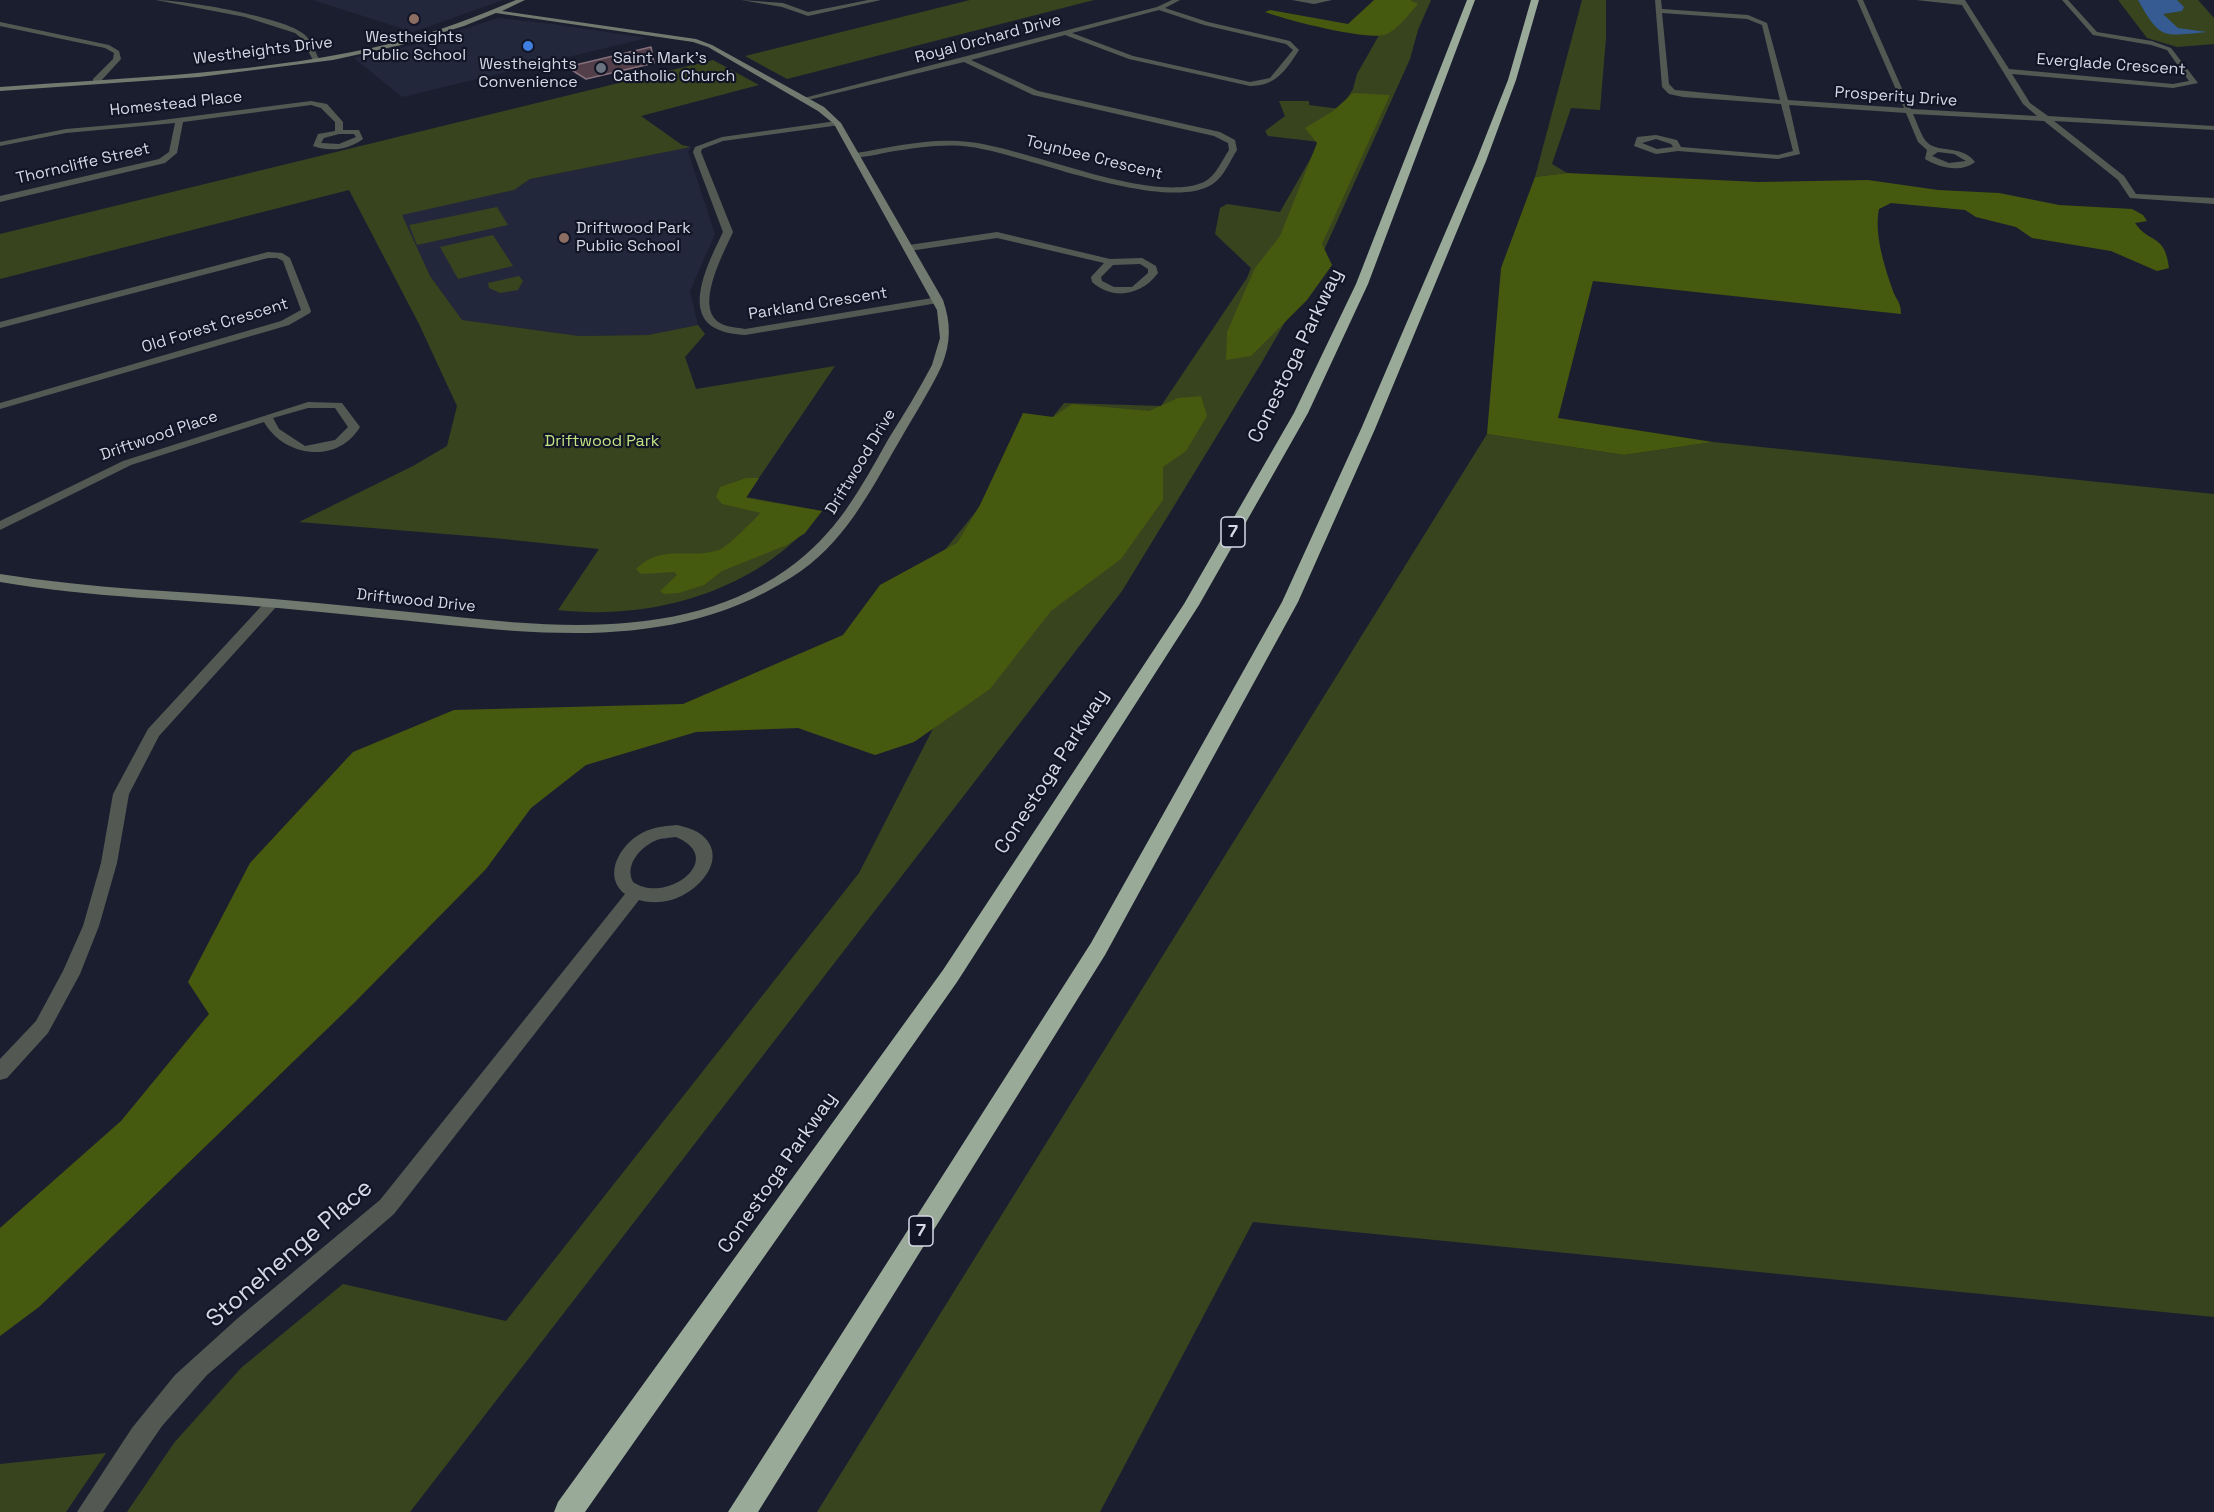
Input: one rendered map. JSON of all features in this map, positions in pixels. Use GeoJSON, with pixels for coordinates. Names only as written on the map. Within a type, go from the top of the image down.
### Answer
{"type":"FeatureCollection","features":[{"type":"Feature","properties":{"kind":"highway","name":"Conestoga Parkway"},"geometry":{"type":"LineString","coordinates":[[568,1512],[950,976],[1191,605],[1301,413],[1362,284],[1471,0]]}},
{"type":"Feature","properties":{"kind":"highway","name":"7"},"geometry":{"type":"LineString","coordinates":[[742,1512],[1098,949],[1290,602],[1368,429],[1481,161],[1512,80],[1535,0]]}},
{"type":"Feature","properties":{"kind":"street"},"geometry":{"type":"LineString","coordinates":[[159,0],[246,15],[297,32],[304,37],[315,59]]}},
{"type":"Feature","properties":{"kind":"street","name":"Westheights Drive"},"geometry":{"type":"LineString","coordinates":[[0,88],[224,71],[315,59],[414,38],[498,12],[522,0]]}},
{"type":"Feature","properties":{"kind":"street"},"geometry":{"type":"LineString","coordinates":[[744,0],[783,5],[808,14],[878,0]]}},
{"type":"Feature","properties":{"kind":"street","name":"Royal Orchard Drive"},"geometry":{"type":"LineString","coordinates":[[804,99],[964,60],[1159,8],[1177,0]]}},
{"type":"Feature","properties":{"kind":"street"},"geometry":{"type":"LineString","coordinates":[[1295,0],[1329,0]]}},
{"type":"Feature","properties":{"kind":"street","name":"Prosperity Drive"},"geometry":{"type":"LineString","coordinates":[[1658,0],[1665,85],[1672,92],[1695,97],[1785,103],[2214,128]]}},
{"type":"Feature","properties":{"kind":"street"},"geometry":{"type":"LineString","coordinates":[[1860,0],[1907,111],[1922,142],[1933,151]]}},
{"type":"Feature","properties":{"kind":"street"},"geometry":{"type":"LineString","coordinates":[[1918,0],[1962,2],[2027,104],[2121,178],[2133,196],[2214,201]]}},
{"type":"Feature","properties":{"kind":"street","name":"Everglade Crescent"},"geometry":{"type":"LineString","coordinates":[[2007,71],[2173,86],[2194,82],[2169,49],[2152,43],[2095,34],[2066,0]]}},
{"type":"Feature","properties":{"kind":"street"},"geometry":{"type":"LineString","coordinates":[[1065,33],[1131,58],[1250,84],[1268,82],[1278,77],[1296,50],[1288,42],[1206,24],[1159,8]]}},
{"type":"Feature","properties":{"kind":"street"},"geometry":{"type":"LineString","coordinates":[[1659,11],[1748,17],[1766,24],[1797,147],[1794,154],[1766,157],[1678,149]]}},
{"type":"Feature","properties":{"kind":"street","name":"Driftwood Drive"},"geometry":{"type":"LineString","coordinates":[[0,578],[45,587],[272,603],[549,630],[626,628],[672,622],[726,606],[777,582],[803,565],[836,535],[850,516],[943,352],[947,329],[938,300],[837,123],[804,99],[710,46],[694,40],[498,12]]}},
{"type":"Feature","properties":{"kind":"street"},"geometry":{"type":"LineString","coordinates":[[0,24],[107,46],[117,52],[117,59],[96,81]]}},
{"type":"Feature","properties":{"kind":"street"},"geometry":{"type":"LineString","coordinates":[[0,32],[13,28]]}},
{"type":"Feature","properties":{"kind":"street","name":"Toynbee Crescent"},"geometry":{"type":"LineString","coordinates":[[856,155],[928,145],[968,144],[990,147],[1119,182],[1180,191],[1195,190],[1210,183],[1233,150],[1234,146],[1227,138],[1036,93],[964,60]]}},
{"type":"Feature","properties":{"kind":"street","name":"Homestead Place"},"geometry":{"type":"LineString","coordinates":[[0,144],[66,130],[179,120],[311,103],[324,106],[339,122],[339,132]]}},
{"type":"Feature","properties":{"kind":"street","name":"Thorncliffe Street"},"geometry":{"type":"LineString","coordinates":[[0,199],[162,161],[173,153],[179,120]]}},
{"type":"Feature","properties":{"kind":"street","name":"Parkland Crescent"},"geometry":{"type":"LineString","coordinates":[[837,123],[722,139],[699,147],[697,152],[728,232],[703,295],[710,323],[718,329],[745,332],[938,300]]}},
{"type":"Feature","properties":{"kind":"street"},"geometry":{"type":"LineString","coordinates":[[339,132],[356,132],[360,137],[342,146],[323,147],[316,144],[321,136],[339,132]]}},
{"type":"Feature","properties":{"kind":"street"},"geometry":{"type":"LineString","coordinates":[[909,248],[997,235],[1110,262],[1142,261],[1153,268],[1154,273],[1142,287],[1126,291],[1111,289],[1097,282],[1096,277],[1110,262]]}},
{"type":"Feature","properties":{"kind":"street","name":"Old Forest Crescent"},"geometry":{"type":"LineString","coordinates":[[0,325],[268,255],[279,255],[288,260],[306,311],[285,323],[0,406]]}},
{"type":"Feature","properties":{"kind":"street","name":"Driftwood Place"},"geometry":{"type":"LineString","coordinates":[[0,526],[128,463],[267,417],[308,405],[324,403],[338,405],[354,427],[350,436],[337,445],[303,449],[275,431],[267,417]]}},
{"type":"Feature","properties":{"kind":"street"},"geometry":{"type":"LineString","coordinates":[[0,1072],[42,1027],[71,974],[91,926],[109,863],[121,794],[153,733],[272,603]]}},
{"type":"Feature","properties":{"kind":"street"},"geometry":{"type":"LineString","coordinates":[[677,831],[690,834],[703,846],[706,855],[704,866],[687,885],[663,895],[648,896],[636,892],[625,884],[621,874],[625,857],[634,846],[650,837],[677,831]]}},
{"type":"Feature","properties":{"kind":"street","name":"Stonehenge Place"},"geometry":{"type":"LineString","coordinates":[[89,1512],[160,1411],[199,1367],[353,1239],[387,1207],[636,892]]}},
{"type":"Feature","properties":{"kind":"shaded area","name":"Westheights Public School"},"geometry":{"type":"Polygon","coordinates":[[[313,0],[503,0],[413,32],[313,0]]]}},
{"type":"Feature","properties":{"kind":"shaded area"},"geometry":{"type":"Polygon","coordinates":[[[498,18],[647,38],[402,97],[354,58],[418,44],[498,18]]]}},
{"type":"Feature","properties":{"kind":"shaded area","name":"Driftwood Park Public School"},"geometry":{"type":"Polygon","coordinates":[[[691,147],[688,152],[715,234],[690,291],[698,325],[648,335],[579,336],[461,320],[430,276],[401,214],[514,190],[530,179],[691,147]]]}},
{"type":"Feature","properties":{"kind":"green space"},"geometry":{"type":"Polygon","coordinates":[[[970,0],[1094,0],[787,79],[745,56],[970,0]]]}},
{"type":"Feature","properties":{"kind":"green space"},"geometry":{"type":"Polygon","coordinates":[[[1374,0],[1410,0],[1418,4],[1394,30],[1384,35],[1374,36],[1325,28],[1265,12],[1270,10],[1348,24],[1374,0]]]}},
{"type":"Feature","properties":{"kind":"green space"},"geometry":{"type":"Polygon","coordinates":[[[1399,0],[1431,0],[1418,30],[1410,59],[1316,268],[1262,362],[1122,591],[410,1512],[127,1512],[174,1443],[241,1368],[343,1284],[506,1321],[859,873],[937,721],[828,694],[1064,403],[1161,406],[1247,278],[1251,268],[1215,234],[1220,208],[1227,204],[1280,212],[1320,142],[1268,136],[1265,131],[1285,116],[1279,101],[1309,101],[1309,105],[1340,109],[1353,89],[1357,74],[1399,0]]]}},
{"type":"Feature","properties":{"kind":"green space"},"geometry":{"type":"Polygon","coordinates":[[[1582,0],[1606,0],[1606,38],[1600,110],[1571,108],[1552,164],[1567,173],[1535,177],[1582,0]]]}},
{"type":"Feature","properties":{"kind":"green space"},"geometry":{"type":"Polygon","coordinates":[[[2118,0],[2198,0],[2214,18],[2214,44],[2177,47],[2147,38],[2118,0]]]}},
{"type":"Feature","properties":{"kind":"green space","name":"Driftwood Park"},"geometry":{"type":"Polygon","coordinates":[[[713,60],[759,85],[641,116],[682,145],[691,147],[530,179],[514,190],[402,215],[430,276],[462,320],[579,336],[648,335],[698,325],[705,334],[685,357],[696,389],[835,366],[746,497],[822,511],[797,538],[769,561],[737,580],[704,594],[668,604],[632,610],[595,612],[558,610],[599,549],[299,522],[413,466],[447,446],[457,406],[419,324],[349,190],[0,279],[0,234],[713,60]]]}},
{"type":"Feature","properties":{"kind":"green space"},"geometry":{"type":"Polygon","coordinates":[[[1353,93],[1390,95],[1322,244],[1332,265],[1307,300],[1251,356],[1226,360],[1227,332],[1255,268],[1280,236],[1317,143],[1305,128],[1333,111],[1353,93]]]}},
{"type":"Feature","properties":{"kind":"green space"},"geometry":{"type":"Polygon","coordinates":[[[1567,173],[1758,182],[1868,180],[1938,190],[1999,193],[2059,205],[2132,209],[2143,215],[2147,221],[2135,223],[2140,230],[2156,240],[2164,249],[2169,268],[2157,271],[2111,251],[2032,238],[2016,227],[1976,217],[1965,210],[1891,203],[1879,209],[1878,228],[1883,259],[1901,314],[1593,281],[1558,418],[1713,442],[1624,455],[1487,434],[1501,268],[1535,177],[1567,173]]]}},
{"type":"Feature","properties":{"kind":"green space"},"geometry":{"type":"Polygon","coordinates":[[[497,207],[508,225],[417,245],[409,225],[497,207]]]}},
{"type":"Feature","properties":{"kind":"green space"},"geometry":{"type":"Polygon","coordinates":[[[493,235],[513,266],[458,279],[440,247],[493,235]]]}},
{"type":"Feature","properties":{"kind":"green space"},"geometry":{"type":"Polygon","coordinates":[[[519,276],[523,281],[518,290],[500,293],[489,288],[488,283],[519,276]]]}},
{"type":"Feature","properties":{"kind":"green space"},"geometry":{"type":"Polygon","coordinates":[[[1201,396],[1207,416],[1186,451],[1163,467],[1163,500],[1121,559],[1051,611],[990,689],[914,742],[875,755],[798,728],[696,732],[586,765],[531,808],[486,869],[354,1003],[39,1307],[0,1336],[0,1228],[121,1121],[209,1014],[188,982],[250,863],[353,752],[454,710],[683,704],[843,635],[880,585],[957,543],[980,505],[1023,413],[1053,417],[1072,404],[1149,411],[1178,398],[1201,396]]]}},
{"type":"Feature","properties":{"kind":"green space"},"geometry":{"type":"Polygon","coordinates":[[[1487,434],[1624,455],[1713,442],[2214,494],[2214,1317],[1253,1222],[1100,1512],[817,1512],[1487,434]]]}},
{"type":"Feature","properties":{"kind":"green space"},"geometry":{"type":"Polygon","coordinates":[[[746,478],[759,478],[746,498],[822,511],[805,533],[787,545],[722,571],[704,585],[679,593],[664,594],[660,591],[677,575],[674,572],[641,574],[636,569],[656,556],[676,553],[708,553],[728,544],[761,513],[722,504],[716,497],[720,487],[746,478]]]}},
{"type":"Feature","properties":{"kind":"green space"},"geometry":{"type":"Polygon","coordinates":[[[106,1453],[66,1512],[0,1512],[0,1464],[106,1453]]]}},
{"type":"Feature","properties":{"kind":"water"},"geometry":{"type":"Polygon","coordinates":[[[2138,0],[2177,0],[2184,7],[2182,11],[2163,14],[2178,28],[2207,32],[2165,33],[2152,23],[2138,0]]]}},
{"type":"Feature","properties":{"kind":"building","name":"Saint Mark's Catholic Church"},"geometry":{"type":"Polygon","coordinates":[[[651,47],[654,63],[586,79],[567,67],[651,47]]]}},
{"type":"Feature","properties":{"kind":"place","name":"Westheights Public School"},"geometry":{"type":"Point","coordinates":[414,19]}},
{"type":"Feature","properties":{"kind":"place","name":"Westheights Convenience"},"geometry":{"type":"Point","coordinates":[528,46]}},
{"type":"Feature","properties":{"kind":"place","name":"Saint Mark's Catholic Church"},"geometry":{"type":"Point","coordinates":[601,68]}},
{"type":"Feature","properties":{"kind":"place","name":"Driftwood Park Public School"},"geometry":{"type":"Point","coordinates":[564,238]}}]}
